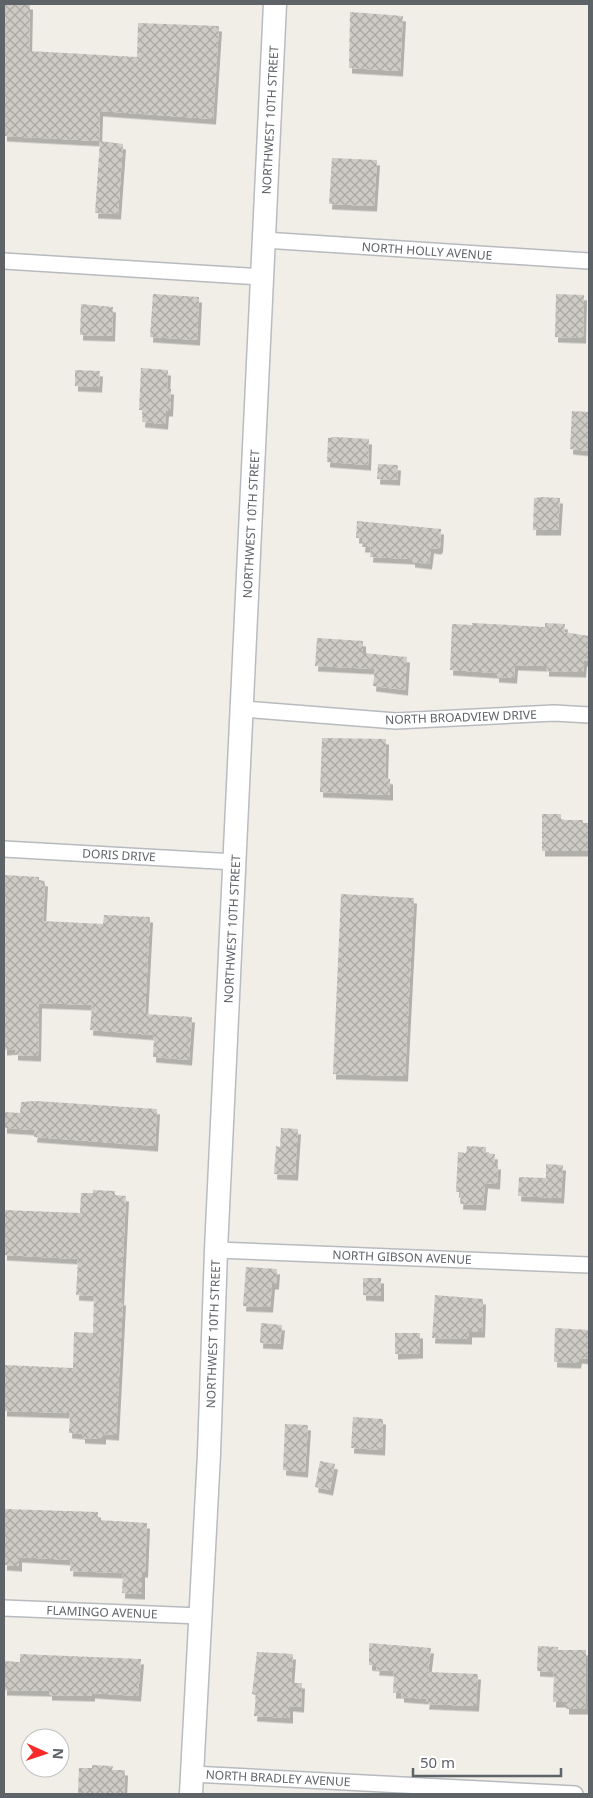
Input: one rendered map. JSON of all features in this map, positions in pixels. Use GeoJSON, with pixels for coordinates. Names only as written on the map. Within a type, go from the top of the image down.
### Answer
{"type":"FeatureCollection","features":[{"type":"Feature","properties":{"kind":"main road","name":"NORTHWEST 10TH STREET"},"geometry":{"type":"LineString","coordinates":[[191,1784],[209,1454],[216,1250],[275,4]]}},
{"type":"Feature","properties":{"kind":"street","name":"NORTH HOLLY AVENUE"},"geometry":{"type":"LineString","coordinates":[[264,240],[589,261]]}},
{"type":"Feature","properties":{"kind":"street"},"geometry":{"type":"LineString","coordinates":[[4,261],[262,277]]}},
{"type":"Feature","properties":{"kind":"street","name":"NORTH BROADVIEW DRIVE"},"geometry":{"type":"LineString","coordinates":[[243,709],[396,721],[554,713],[589,716]]}},
{"type":"Feature","properties":{"kind":"street","name":"DORIS DRIVE"},"geometry":{"type":"LineString","coordinates":[[4,849],[234,862]]}},
{"type":"Feature","properties":{"kind":"street","name":"NORTH GIBSON AVENUE"},"geometry":{"type":"LineString","coordinates":[[216,1250],[589,1265]]}},
{"type":"Feature","properties":{"kind":"street","name":"FLAMINGO AVENUE"},"geometry":{"type":"LineString","coordinates":[[4,1608],[200,1616]]}},
{"type":"Feature","properties":{"kind":"street","name":"NORTH BRADLEY AVENUE"},"geometry":{"type":"LineString","coordinates":[[191,1784],[575,1794]]}},
{"type":"Feature","properties":{"kind":"building"},"geometry":{"type":"Polygon","coordinates":[[[4,4],[30,4],[29,51],[137,57],[138,23],[219,26],[213,119],[100,111],[99,141],[4,136],[4,4]]]}},
{"type":"Feature","properties":{"kind":"building"},"geometry":{"type":"Polygon","coordinates":[[[350,12],[403,16],[400,71],[349,68],[350,12]]]}},
{"type":"Feature","properties":{"kind":"building"},"geometry":{"type":"Polygon","coordinates":[[[100,141],[123,144],[118,214],[95,213],[100,141]]]}},
{"type":"Feature","properties":{"kind":"building"},"geometry":{"type":"Polygon","coordinates":[[[332,158],[377,160],[374,206],[329,204],[332,158]]]}},
{"type":"Feature","properties":{"kind":"building"},"geometry":{"type":"Polygon","coordinates":[[[153,294],[199,297],[197,340],[150,337],[153,294]]]}},
{"type":"Feature","properties":{"kind":"building"},"geometry":{"type":"Polygon","coordinates":[[[556,294],[584,295],[583,338],[555,337],[556,294]]]}},
{"type":"Feature","properties":{"kind":"building"},"geometry":{"type":"Polygon","coordinates":[[[81,304],[113,307],[112,336],[80,335],[81,304]]]}},
{"type":"Feature","properties":{"kind":"building"},"geometry":{"type":"Polygon","coordinates":[[[141,368],[168,370],[167,389],[171,389],[170,411],[166,411],[165,424],[142,422],[143,410],[139,410],[141,368]]]}},
{"type":"Feature","properties":{"kind":"building"},"geometry":{"type":"Polygon","coordinates":[[[75,370],[100,371],[99,387],[75,386],[75,370]]]}},
{"type":"Feature","properties":{"kind":"building"},"geometry":{"type":"Polygon","coordinates":[[[572,411],[589,412],[589,451],[570,449],[572,411]]]}},
{"type":"Feature","properties":{"kind":"building"},"geometry":{"type":"Polygon","coordinates":[[[328,438],[369,439],[368,465],[327,462],[328,438]]]}},
{"type":"Feature","properties":{"kind":"building"},"geometry":{"type":"Polygon","coordinates":[[[378,464],[398,465],[397,480],[377,479],[378,464]]]}},
{"type":"Feature","properties":{"kind":"building"},"geometry":{"type":"Polygon","coordinates":[[[534,498],[560,498],[558,530],[533,530],[534,498]]]}},
{"type":"Feature","properties":{"kind":"building"},"geometry":{"type":"Polygon","coordinates":[[[357,521],[441,529],[440,547],[438,549],[431,548],[429,564],[412,562],[412,559],[370,557],[371,547],[362,547],[363,538],[356,538],[357,521]]]}},
{"type":"Feature","properties":{"kind":"building"},"geometry":{"type":"Polygon","coordinates":[[[472,623],[545,627],[545,623],[565,624],[564,632],[589,636],[589,661],[584,661],[583,672],[546,671],[546,666],[515,665],[514,678],[496,677],[496,673],[450,670],[452,624],[472,625],[472,623]]]}},
{"type":"Feature","properties":{"kind":"building"},"geometry":{"type":"Polygon","coordinates":[[[317,638],[363,641],[363,653],[407,657],[405,690],[373,686],[375,669],[315,666],[317,638]]]}},
{"type":"Feature","properties":{"kind":"building"},"geometry":{"type":"Polygon","coordinates":[[[322,738],[386,739],[385,778],[390,779],[390,795],[320,792],[322,738]]]}},
{"type":"Feature","properties":{"kind":"building"},"geometry":{"type":"Polygon","coordinates":[[[542,814],[561,814],[561,820],[583,820],[583,823],[589,823],[589,851],[542,851],[542,814]]]}},
{"type":"Feature","properties":{"kind":"building"},"geometry":{"type":"Polygon","coordinates":[[[4,875],[39,877],[39,880],[45,881],[43,921],[103,924],[104,915],[150,917],[145,1014],[192,1017],[189,1060],[153,1057],[154,1035],[90,1030],[92,1005],[39,1003],[38,1056],[15,1055],[15,1049],[4,1050],[4,875]]]}},
{"type":"Feature","properties":{"kind":"building"},"geometry":{"type":"Polygon","coordinates":[[[341,894],[414,898],[405,1076],[333,1074],[341,894]]]}},
{"type":"Feature","properties":{"kind":"building"},"geometry":{"type":"Polygon","coordinates":[[[36,1101],[157,1109],[155,1146],[34,1137],[35,1130],[4,1128],[4,1112],[20,1113],[21,1102],[36,1101]]]}},
{"type":"Feature","properties":{"kind":"building"},"geometry":{"type":"Polygon","coordinates":[[[281,1128],[298,1129],[295,1175],[274,1174],[276,1146],[280,1147],[281,1128]]]}},
{"type":"Feature","properties":{"kind":"building"},"geometry":{"type":"Polygon","coordinates":[[[467,1146],[486,1147],[486,1153],[495,1154],[494,1164],[498,1164],[497,1184],[485,1183],[483,1205],[460,1204],[461,1192],[456,1192],[458,1152],[466,1153],[467,1146]]]}},
{"type":"Feature","properties":{"kind":"building"},"geometry":{"type":"Polygon","coordinates":[[[546,1164],[563,1165],[561,1198],[518,1196],[519,1177],[546,1178],[546,1164]]]}},
{"type":"Feature","properties":{"kind":"building"},"geometry":{"type":"Polygon","coordinates":[[[93,1190],[115,1191],[115,1195],[126,1196],[116,1435],[103,1434],[103,1439],[82,1438],[82,1434],[69,1433],[70,1413],[4,1411],[4,1365],[73,1368],[74,1332],[93,1333],[94,1296],[76,1295],[78,1259],[4,1255],[4,1210],[80,1213],[81,1193],[93,1193],[93,1190]]]}},
{"type":"Feature","properties":{"kind":"building"},"geometry":{"type":"Polygon","coordinates":[[[246,1267],[277,1269],[276,1284],[272,1284],[270,1307],[243,1306],[246,1267]]]}},
{"type":"Feature","properties":{"kind":"building"},"geometry":{"type":"Polygon","coordinates":[[[363,1278],[381,1278],[381,1296],[363,1295],[363,1278]]]}},
{"type":"Feature","properties":{"kind":"building"},"geometry":{"type":"Polygon","coordinates":[[[435,1295],[483,1299],[482,1332],[469,1332],[469,1339],[432,1338],[435,1295]]]}},
{"type":"Feature","properties":{"kind":"building"},"geometry":{"type":"Polygon","coordinates":[[[261,1323],[282,1325],[280,1344],[260,1343],[261,1323]]]}},
{"type":"Feature","properties":{"kind":"building"},"geometry":{"type":"Polygon","coordinates":[[[555,1328],[589,1330],[589,1359],[579,1358],[578,1363],[554,1362],[555,1328]]]}},
{"type":"Feature","properties":{"kind":"building"},"geometry":{"type":"Polygon","coordinates":[[[395,1333],[420,1333],[420,1353],[395,1354],[395,1333]]]}},
{"type":"Feature","properties":{"kind":"building"},"geometry":{"type":"Polygon","coordinates":[[[353,1417],[383,1419],[382,1450],[351,1448],[353,1417]]]}},
{"type":"Feature","properties":{"kind":"building"},"geometry":{"type":"Polygon","coordinates":[[[285,1424],[308,1425],[305,1472],[283,1470],[285,1424]]]}},
{"type":"Feature","properties":{"kind":"building"},"geometry":{"type":"Polygon","coordinates":[[[320,1461],[335,1464],[330,1490],[315,1487],[320,1461]]]}},
{"type":"Feature","properties":{"kind":"building"},"geometry":{"type":"Polygon","coordinates":[[[4,1509],[98,1512],[98,1520],[147,1523],[145,1572],[142,1572],[142,1594],[122,1593],[123,1573],[70,1571],[71,1560],[19,1557],[19,1566],[4,1565],[4,1509]]]}},
{"type":"Feature","properties":{"kind":"building"},"geometry":{"type":"Polygon","coordinates":[[[369,1643],[431,1648],[428,1672],[478,1674],[476,1706],[426,1704],[427,1699],[401,1697],[401,1693],[393,1693],[394,1671],[376,1670],[377,1666],[369,1665],[369,1643]]]}},
{"type":"Feature","properties":{"kind":"building"},"geometry":{"type":"Polygon","coordinates":[[[538,1646],[558,1647],[558,1650],[586,1650],[585,1709],[566,1709],[566,1702],[553,1702],[554,1672],[537,1671],[538,1646]]]}},
{"type":"Feature","properties":{"kind":"building"},"geometry":{"type":"Polygon","coordinates":[[[257,1652],[293,1654],[291,1683],[302,1683],[301,1707],[290,1706],[290,1718],[254,1716],[256,1695],[252,1694],[257,1652]]]}},
{"type":"Feature","properties":{"kind":"building"},"geometry":{"type":"Polygon","coordinates":[[[20,1654],[141,1659],[138,1696],[92,1693],[92,1696],[49,1695],[49,1691],[4,1690],[4,1661],[20,1662],[20,1654]]]}},
{"type":"Feature","properties":{"kind":"building"},"geometry":{"type":"Polygon","coordinates":[[[92,1765],[113,1766],[112,1770],[125,1770],[124,1794],[78,1794],[79,1768],[92,1768],[92,1765]]]}}]}
